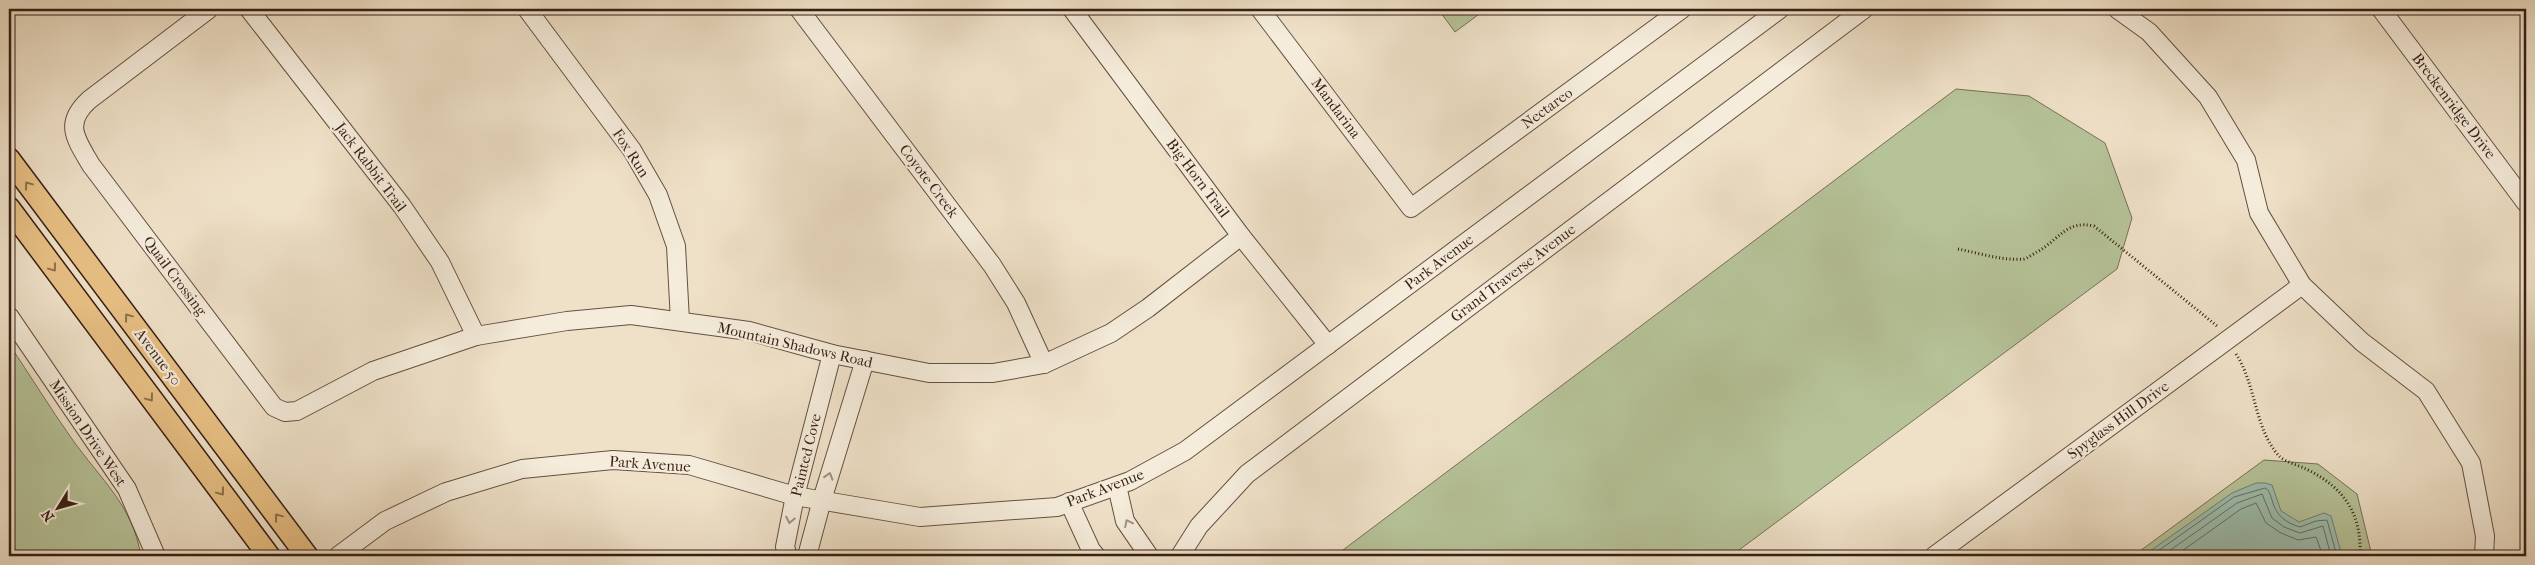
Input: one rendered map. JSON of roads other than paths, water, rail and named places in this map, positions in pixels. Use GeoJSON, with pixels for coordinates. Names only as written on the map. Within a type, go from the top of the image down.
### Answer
{"type":"FeatureCollection","features":[{"type":"Feature","properties":{"kind":"main road","name":"Avenue 50"},"geometry":{"type":"LineString","coordinates":[[9,158],[307,556]]}},
{"type":"Feature","properties":{"kind":"main road","name":"Avenue 50"},"geometry":{"type":"LineString","coordinates":[[9,208],[269,556]]}},
{"type":"Feature","properties":{"kind":"street","name":"Quail Crossing"},"geometry":{"type":"LineString","coordinates":[[209,9],[89,100],[80,109],[73,121],[74,134],[91,165],[274,407],[285,412],[297,411]]}},
{"type":"Feature","properties":{"kind":"street","name":"Jack Rabbit Trail"},"geometry":{"type":"LineString","coordinates":[[250,9],[402,206],[440,262],[476,336]]}},
{"type":"Feature","properties":{"kind":"street","name":"Fox Run"},"geometry":{"type":"LineString","coordinates":[[527,9],[632,150],[658,195],[676,246],[680,321]]}},
{"type":"Feature","properties":{"kind":"street","name":"Coyote Creek"},"geometry":{"type":"LineString","coordinates":[[799,9],[992,265],[1016,303],[1044,364]]}},
{"type":"Feature","properties":{"kind":"street","name":"Big Horn Trail"},"geometry":{"type":"LineString","coordinates":[[1072,9],[1242,236],[1328,345]]}},
{"type":"Feature","properties":{"kind":"street","name":"Mandarina"},"geometry":{"type":"LineString","coordinates":[[1260,9],[1412,208]]}},
{"type":"Feature","properties":{"kind":"street","name":"Nectareo"},"geometry":{"type":"LineString","coordinates":[[1412,208],[1682,9]]}},
{"type":"Feature","properties":{"kind":"street","name":"Park Avenue"},"geometry":{"type":"LineString","coordinates":[[338,556],[385,521],[446,492],[522,469],[614,460],[690,465],[795,496],[920,517],[1056,507],[1117,486],[1185,451],[1780,9]]}},
{"type":"Feature","properties":{"kind":"street","name":"Grand Traverse Avenue"},"geometry":{"type":"LineString","coordinates":[[1180,556],[1199,526],[1247,474],[1864,9]]}},
{"type":"Feature","properties":{"kind":"street"},"geometry":{"type":"LineString","coordinates":[[2117,9],[2149,32],[2208,97],[2246,160],[2259,213],[2302,285],[2362,342],[2426,391],[2471,463],[2485,536],[2484,556]]}},
{"type":"Feature","properties":{"kind":"street","name":"Breckenridge Drive"},"geometry":{"type":"LineString","coordinates":[[2381,9],[2526,203]]}},
{"type":"Feature","properties":{"kind":"street","name":"Mountain Shadows Road"},"geometry":{"type":"LineString","coordinates":[[297,411],[373,371],[476,336],[567,321],[631,315],[749,331],[832,354],[929,373],[994,373],[1044,364],[1111,333],[1148,308],[1242,236]]}},
{"type":"Feature","properties":{"kind":"street","name":"Spyglass Hill Drive"},"geometry":{"type":"LineString","coordinates":[[1934,556],[2302,285]]}},
{"type":"Feature","properties":{"kind":"street","name":"Mission Drive West"},"geometry":{"type":"LineString","coordinates":[[9,316],[127,490],[156,556]]}},
{"type":"Feature","properties":{"kind":"street","name":"Painted Cove"},"geometry":{"type":"LineString","coordinates":[[788,556],[785,547],[795,496],[832,354]]}},
{"type":"Feature","properties":{"kind":"street","name":"Painted Cove"},"geometry":{"type":"LineString","coordinates":[[807,556],[864,360]]}},
{"type":"Feature","properties":{"kind":"street"},"geometry":{"type":"LineString","coordinates":[[1117,486],[1125,521],[1149,556]]}},
{"type":"Feature","properties":{"kind":"street"},"geometry":{"type":"LineString","coordinates":[[1069,502],[1091,550],[1096,556]]}},
{"type":"Feature","properties":{"kind":"water"},"geometry":{"type":"Polygon","coordinates":[[[2256,483],[2272,485],[2281,511],[2299,522],[2324,513],[2331,516],[2342,556],[2143,556],[2232,493],[2256,483]]]}}]}
